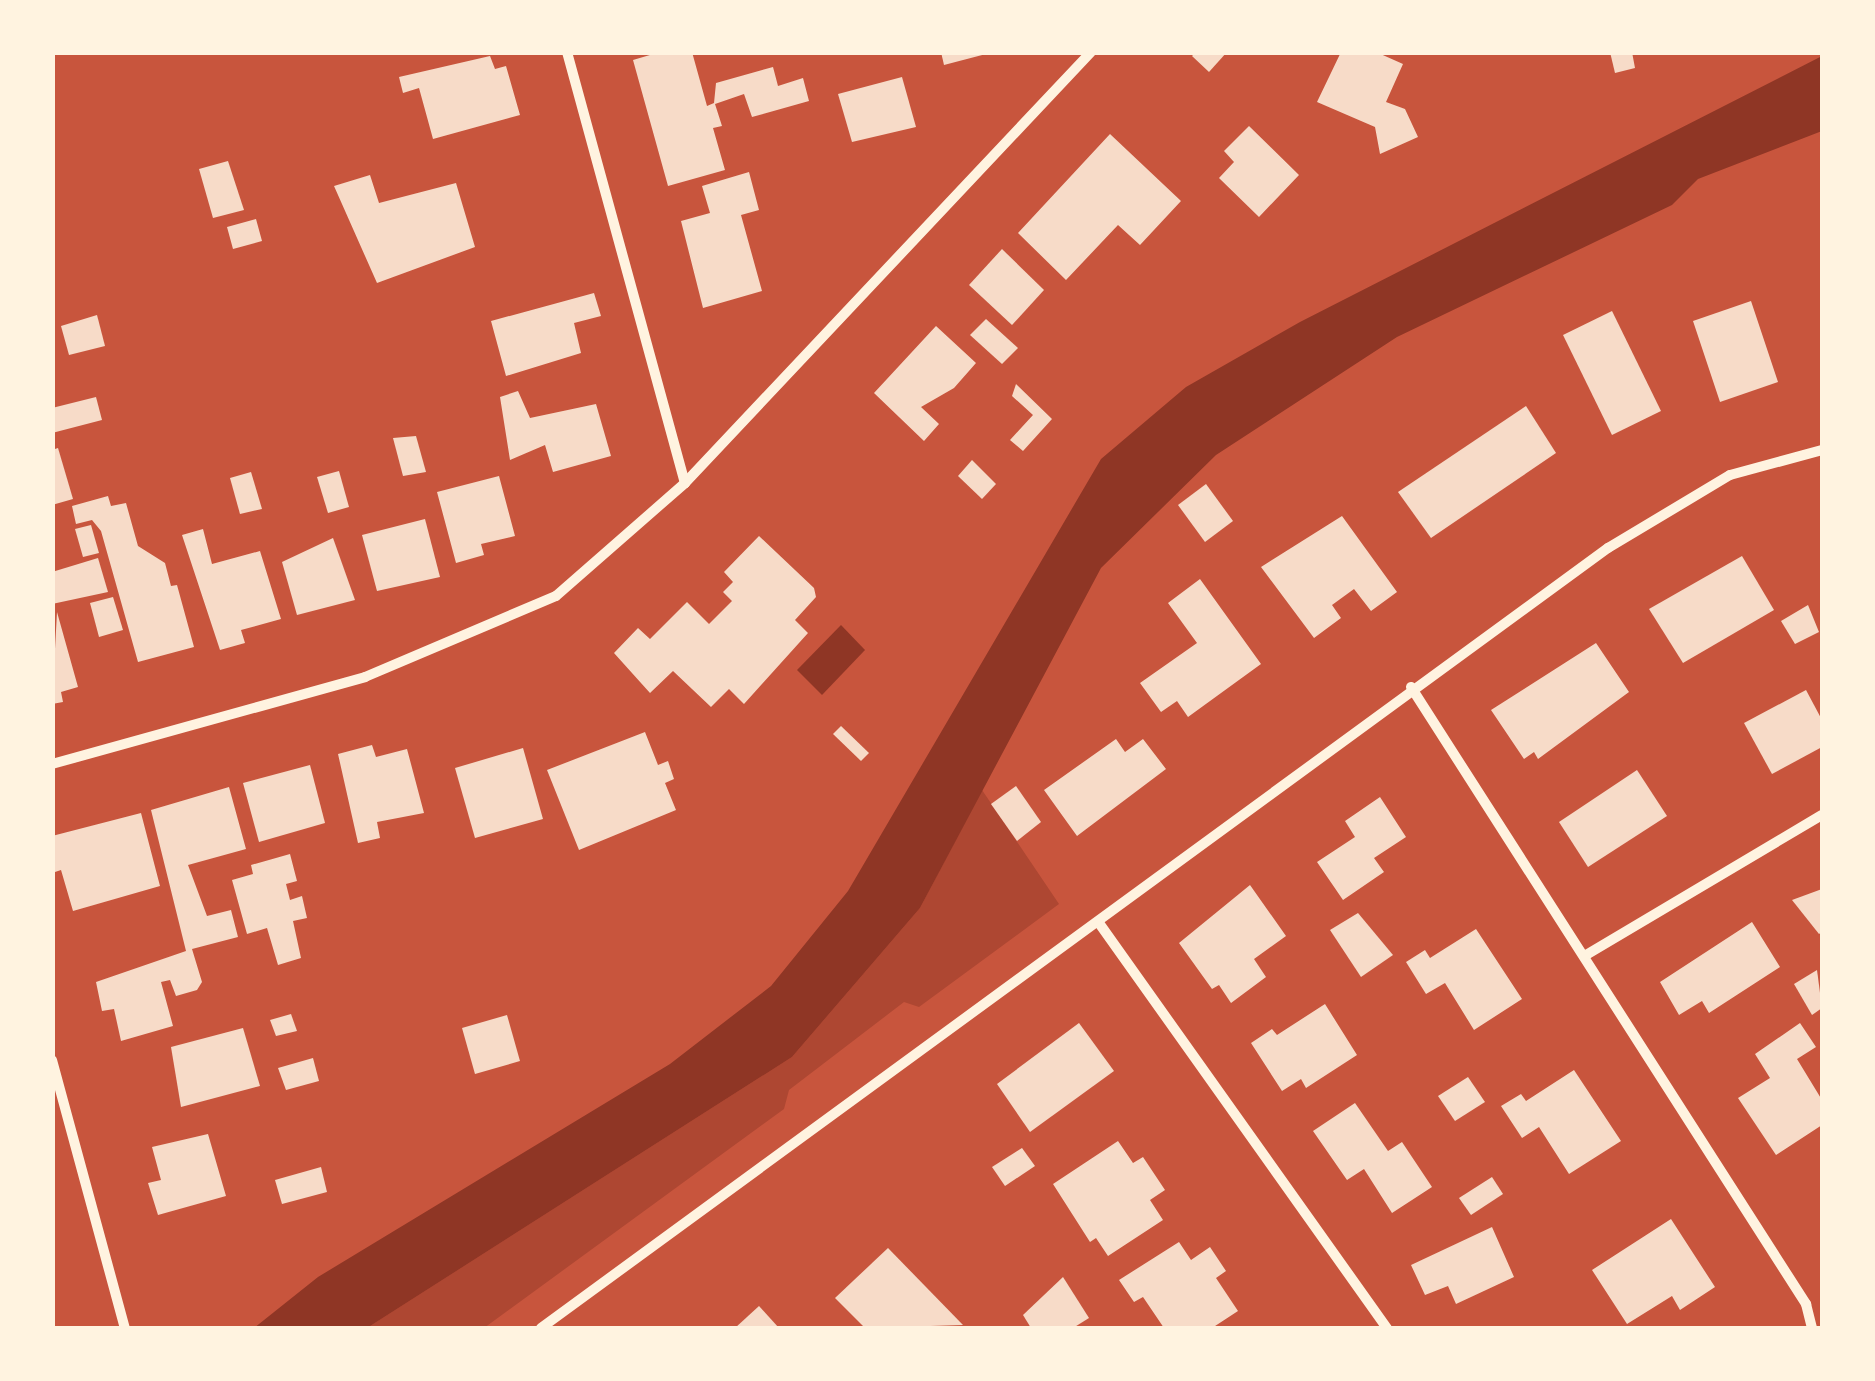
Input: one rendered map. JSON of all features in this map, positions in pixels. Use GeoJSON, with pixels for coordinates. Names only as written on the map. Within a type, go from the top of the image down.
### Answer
{"type":"FeatureCollection","features":[{"type":"Feature","properties":{"kind":"street"},"geometry":{"type":"LineString","coordinates":[[568,52],[685,483]]}},
{"type":"Feature","properties":{"kind":"street"},"geometry":{"type":"LineString","coordinates":[[52,764],[365,677],[556,596],[685,483],[1091,52]]}},
{"type":"Feature","properties":{"kind":"street"},"geometry":{"type":"LineString","coordinates":[[541,1328],[1099,923],[1411,686],[1608,548],[1730,475],[1822,450]]}},
{"type":"Feature","properties":{"kind":"street"},"geometry":{"type":"LineString","coordinates":[[1411,686],[1806,1304],[1812,1328]]}},
{"type":"Feature","properties":{"kind":"street"},"geometry":{"type":"LineString","coordinates":[[1586,955],[1822,815]]}},
{"type":"Feature","properties":{"kind":"street"},"geometry":{"type":"LineString","coordinates":[[1099,923],[1387,1328]]}},
{"type":"Feature","properties":{"kind":"street"},"geometry":{"type":"LineString","coordinates":[[52,1060],[124,1328]]}},
{"type":"Feature","properties":{"kind":"shaded area"},"geometry":{"type":"Polygon","coordinates":[[[1822,56],[1822,131],[1698,179],[1672,205],[1397,337],[1216,455],[1101,568],[920,908],[792,1057],[367,1328],[254,1328],[318,1277],[670,1064],[771,986],[848,891],[1101,459],[1186,387],[1300,322],[1822,56]]]}},
{"type":"Feature","properties":{"kind":"shaded area"},"geometry":{"type":"Polygon","coordinates":[[[841,625],[865,650],[822,695],[797,670],[841,625]]]}},
{"type":"Feature","properties":{"kind":"shaded area"},"geometry":{"type":"Polygon","coordinates":[[[982,790],[1059,904],[919,1007],[904,1002],[789,1090],[784,1109],[484,1328],[367,1328],[792,1057],[920,908],[982,790]]]}},
{"type":"Feature","properties":{"kind":"building"},"geometry":{"type":"Polygon","coordinates":[[[660,52],[692,52],[707,106],[714,103],[716,83],[773,67],[778,86],[803,78],[809,101],[752,117],[744,94],[715,104],[722,126],[713,128],[725,170],[668,186],[633,60],[660,52]]]}},
{"type":"Feature","properties":{"kind":"building"},"geometry":{"type":"Polygon","coordinates":[[[941,52],[986,52],[986,54],[944,65],[941,52]]]}},
{"type":"Feature","properties":{"kind":"building"},"geometry":{"type":"Polygon","coordinates":[[[1196,52],[1227,52],[1209,72],[1192,56],[1196,52]]]}},
{"type":"Feature","properties":{"kind":"building"},"geometry":{"type":"Polygon","coordinates":[[[1341,52],[1376,52],[1403,64],[1386,102],[1405,109],[1418,137],[1380,154],[1375,127],[1317,102],[1341,52]]]}},
{"type":"Feature","properties":{"kind":"building"},"geometry":{"type":"Polygon","coordinates":[[[1610,52],[1632,52],[1635,68],[1615,73],[1610,52]]]}},
{"type":"Feature","properties":{"kind":"building"},"geometry":{"type":"Polygon","coordinates":[[[490,56],[495,69],[506,66],[520,115],[433,139],[419,88],[403,93],[399,77],[490,56]]]}},
{"type":"Feature","properties":{"kind":"building"},"geometry":{"type":"Polygon","coordinates":[[[902,77],[916,127],[852,142],[838,94],[902,77]]]}},
{"type":"Feature","properties":{"kind":"building"},"geometry":{"type":"Polygon","coordinates":[[[1249,126],[1299,175],[1259,217],[1219,178],[1234,162],[1224,151],[1249,126]]]}},
{"type":"Feature","properties":{"kind":"building"},"geometry":{"type":"Polygon","coordinates":[[[1110,134],[1181,201],[1140,245],[1118,225],[1066,280],[1018,233],[1110,134]]]}},
{"type":"Feature","properties":{"kind":"building"},"geometry":{"type":"Polygon","coordinates":[[[228,161],[244,210],[213,218],[199,169],[228,161]]]}},
{"type":"Feature","properties":{"kind":"building"},"geometry":{"type":"Polygon","coordinates":[[[749,172],[759,210],[741,215],[762,291],[703,308],[681,221],[710,213],[702,186],[749,172]]]}},
{"type":"Feature","properties":{"kind":"building"},"geometry":{"type":"Polygon","coordinates":[[[370,175],[379,203],[456,183],[475,247],[377,283],[334,186],[370,175]]]}},
{"type":"Feature","properties":{"kind":"building"},"geometry":{"type":"Polygon","coordinates":[[[256,219],[262,241],[233,249],[227,227],[256,219]]]}},
{"type":"Feature","properties":{"kind":"building"},"geometry":{"type":"Polygon","coordinates":[[[1002,249],[1044,290],[1012,325],[969,285],[1002,249]]]}},
{"type":"Feature","properties":{"kind":"building"},"geometry":{"type":"Polygon","coordinates":[[[594,293],[601,316],[574,323],[581,353],[506,376],[491,321],[594,293]]]}},
{"type":"Feature","properties":{"kind":"building"},"geometry":{"type":"Polygon","coordinates":[[[1751,301],[1778,382],[1720,402],[1693,321],[1751,301]]]}},
{"type":"Feature","properties":{"kind":"building"},"geometry":{"type":"Polygon","coordinates":[[[1612,311],[1661,411],[1612,435],[1563,335],[1612,311]]]}},
{"type":"Feature","properties":{"kind":"building"},"geometry":{"type":"Polygon","coordinates":[[[97,315],[105,346],[69,355],[61,326],[97,315]]]}},
{"type":"Feature","properties":{"kind":"building"},"geometry":{"type":"Polygon","coordinates":[[[986,319],[1018,348],[1002,364],[970,335],[986,319]]]}},
{"type":"Feature","properties":{"kind":"building"},"geometry":{"type":"Polygon","coordinates":[[[936,326],[976,363],[954,388],[921,407],[939,424],[924,441],[874,393],[936,326]]]}},
{"type":"Feature","properties":{"kind":"building"},"geometry":{"type":"Polygon","coordinates":[[[1016,384],[1052,419],[1023,451],[1010,440],[1033,415],[1012,396],[1016,384]]]}},
{"type":"Feature","properties":{"kind":"building"},"geometry":{"type":"Polygon","coordinates":[[[518,391],[530,418],[596,404],[611,456],[553,472],[545,445],[510,460],[500,397],[518,391]]]}},
{"type":"Feature","properties":{"kind":"building"},"geometry":{"type":"Polygon","coordinates":[[[96,397],[102,420],[52,433],[52,408],[96,397]]]}},
{"type":"Feature","properties":{"kind":"building"},"geometry":{"type":"Polygon","coordinates":[[[1526,406],[1556,453],[1431,538],[1398,492],[1526,406]]]}},
{"type":"Feature","properties":{"kind":"building"},"geometry":{"type":"Polygon","coordinates":[[[416,436],[426,472],[403,476],[393,438],[416,436]]]}},
{"type":"Feature","properties":{"kind":"building"},"geometry":{"type":"Polygon","coordinates":[[[58,448],[73,499],[52,505],[52,450],[58,448]]]}},
{"type":"Feature","properties":{"kind":"building"},"geometry":{"type":"Polygon","coordinates":[[[972,460],[996,484],[982,499],[958,476],[972,460]]]}},
{"type":"Feature","properties":{"kind":"building"},"geometry":{"type":"Polygon","coordinates":[[[339,471],[349,507],[328,513],[317,477],[339,471]]]}},
{"type":"Feature","properties":{"kind":"building"},"geometry":{"type":"Polygon","coordinates":[[[251,472],[262,509],[240,514],[230,478],[251,472]]]}},
{"type":"Feature","properties":{"kind":"building"},"geometry":{"type":"Polygon","coordinates":[[[499,476],[515,536],[481,544],[484,555],[456,563],[437,492],[499,476]]]}},
{"type":"Feature","properties":{"kind":"building"},"geometry":{"type":"Polygon","coordinates":[[[1206,484],[1233,521],[1205,542],[1178,505],[1206,484]]]}},
{"type":"Feature","properties":{"kind":"building"},"geometry":{"type":"Polygon","coordinates":[[[108,496],[111,506],[126,503],[138,546],[165,563],[171,586],[177,585],[194,647],[138,662],[101,531],[92,520],[76,524],[72,506],[108,496]]]}},
{"type":"Feature","properties":{"kind":"building"},"geometry":{"type":"Polygon","coordinates":[[[1342,516],[1397,592],[1371,611],[1354,589],[1332,605],[1341,618],[1314,638],[1261,567],[1342,516]]]}},
{"type":"Feature","properties":{"kind":"building"},"geometry":{"type":"Polygon","coordinates":[[[425,519],[440,577],[377,591],[362,535],[425,519]]]}},
{"type":"Feature","properties":{"kind":"building"},"geometry":{"type":"Polygon","coordinates":[[[91,525],[99,553],[83,557],[75,529],[91,525]]]}},
{"type":"Feature","properties":{"kind":"building"},"geometry":{"type":"Polygon","coordinates":[[[203,529],[212,564],[260,551],[281,619],[241,630],[245,643],[220,650],[182,535],[203,529]]]}},
{"type":"Feature","properties":{"kind":"building"},"geometry":{"type":"Polygon","coordinates":[[[759,536],[814,588],[816,597],[795,620],[808,633],[744,704],[729,689],[711,707],[673,671],[650,693],[614,653],[638,628],[650,639],[687,602],[709,624],[732,601],[723,592],[733,582],[724,572],[759,536]]]}},
{"type":"Feature","properties":{"kind":"building"},"geometry":{"type":"Polygon","coordinates":[[[333,538],[355,600],[297,615],[282,562],[333,538]]]}},
{"type":"Feature","properties":{"kind":"building"},"geometry":{"type":"Polygon","coordinates":[[[1742,556],[1774,610],[1683,663],[1649,609],[1742,556]]]}},
{"type":"Feature","properties":{"kind":"building"},"geometry":{"type":"Polygon","coordinates":[[[98,558],[108,592],[52,604],[52,572],[98,558]]]}},
{"type":"Feature","properties":{"kind":"building"},"geometry":{"type":"Polygon","coordinates":[[[1200,579],[1261,664],[1188,717],[1177,701],[1161,712],[1140,683],[1197,643],[1168,603],[1200,579]]]}},
{"type":"Feature","properties":{"kind":"building"},"geometry":{"type":"Polygon","coordinates":[[[113,597],[123,630],[99,637],[90,603],[113,597]]]}},
{"type":"Feature","properties":{"kind":"building"},"geometry":{"type":"Polygon","coordinates":[[[1808,605],[1819,632],[1795,644],[1781,621],[1808,605]]]}},
{"type":"Feature","properties":{"kind":"building"},"geometry":{"type":"Polygon","coordinates":[[[57,612],[78,687],[61,692],[63,702],[52,704],[57,612]]]}},
{"type":"Feature","properties":{"kind":"building"},"geometry":{"type":"Polygon","coordinates":[[[1596,643],[1629,692],[1538,759],[1534,752],[1524,759],[1491,710],[1596,643]]]}},
{"type":"Feature","properties":{"kind":"building"},"geometry":{"type":"Polygon","coordinates":[[[1806,690],[1822,720],[1822,747],[1772,774],[1744,723],[1806,690]]]}},
{"type":"Feature","properties":{"kind":"building"},"geometry":{"type":"Polygon","coordinates":[[[841,726],[869,753],[861,761],[833,734],[841,726]]]}},
{"type":"Feature","properties":{"kind":"building"},"geometry":{"type":"Polygon","coordinates":[[[645,732],[658,765],[668,761],[674,779],[665,783],[676,810],[579,850],[547,770],[645,732]]]}},
{"type":"Feature","properties":{"kind":"building"},"geometry":{"type":"Polygon","coordinates":[[[1116,739],[1125,752],[1143,739],[1166,769],[1077,836],[1044,790],[1116,739]]]}},
{"type":"Feature","properties":{"kind":"building"},"geometry":{"type":"Polygon","coordinates":[[[372,745],[376,757],[407,749],[424,813],[377,822],[380,838],[358,843],[338,754],[372,745]]]}},
{"type":"Feature","properties":{"kind":"building"},"geometry":{"type":"Polygon","coordinates":[[[523,748],[543,819],[475,838],[455,768],[523,748]]]}},
{"type":"Feature","properties":{"kind":"building"},"geometry":{"type":"Polygon","coordinates":[[[310,765],[325,823],[259,842],[243,783],[310,765]]]}},
{"type":"Feature","properties":{"kind":"building"},"geometry":{"type":"Polygon","coordinates":[[[1637,770],[1667,816],[1588,867],[1559,822],[1637,770]]]}},
{"type":"Feature","properties":{"kind":"building"},"geometry":{"type":"Polygon","coordinates":[[[1016,786],[1041,822],[1017,841],[991,804],[1016,786]]]}},
{"type":"Feature","properties":{"kind":"building"},"geometry":{"type":"Polygon","coordinates":[[[229,787],[246,849],[188,865],[207,916],[231,910],[238,937],[192,949],[202,982],[197,990],[176,996],[170,980],[161,982],[173,1026],[121,1041],[114,1009],[102,1011],[96,982],[186,951],[151,810],[229,787]]]}},
{"type":"Feature","properties":{"kind":"building"},"geometry":{"type":"Polygon","coordinates":[[[1380,797],[1406,837],[1374,858],[1384,872],[1343,900],[1317,862],[1355,837],[1345,821],[1380,797]]]}},
{"type":"Feature","properties":{"kind":"building"},"geometry":{"type":"Polygon","coordinates":[[[141,813],[160,886],[73,911],[61,870],[55,872],[52,836],[141,813]]]}},
{"type":"Feature","properties":{"kind":"building"},"geometry":{"type":"Polygon","coordinates":[[[290,854],[297,881],[286,884],[290,900],[302,896],[307,918],[293,921],[301,958],[278,965],[267,928],[247,934],[232,880],[253,874],[251,865],[290,854]]]}},
{"type":"Feature","properties":{"kind":"building"},"geometry":{"type":"Polygon","coordinates":[[[1250,885],[1286,936],[1254,959],[1266,977],[1231,1003],[1219,985],[1212,989],[1179,943],[1250,885]]]}},
{"type":"Feature","properties":{"kind":"building"},"geometry":{"type":"Polygon","coordinates":[[[1822,889],[1822,932],[1819,934],[1792,900],[1822,889]]]}},
{"type":"Feature","properties":{"kind":"building"},"geometry":{"type":"Polygon","coordinates":[[[1358,913],[1393,955],[1361,977],[1330,930],[1358,913]]]}},
{"type":"Feature","properties":{"kind":"building"},"geometry":{"type":"Polygon","coordinates":[[[1752,922],[1780,967],[1709,1013],[1702,1001],[1679,1015],[1660,982],[1752,922]]]}},
{"type":"Feature","properties":{"kind":"building"},"geometry":{"type":"Polygon","coordinates":[[[1476,929],[1522,999],[1474,1030],[1445,983],[1426,994],[1406,962],[1425,950],[1430,958],[1476,929]]]}},
{"type":"Feature","properties":{"kind":"building"},"geometry":{"type":"Polygon","coordinates":[[[1817,970],[1822,1008],[1812,1015],[1794,984],[1817,970]]]}},
{"type":"Feature","properties":{"kind":"building"},"geometry":{"type":"Polygon","coordinates":[[[1325,1004],[1357,1055],[1306,1088],[1301,1079],[1282,1091],[1251,1043],[1272,1029],[1277,1035],[1325,1004]]]}},
{"type":"Feature","properties":{"kind":"building"},"geometry":{"type":"Polygon","coordinates":[[[291,1014],[297,1031],[276,1036],[270,1020],[291,1014]]]}},
{"type":"Feature","properties":{"kind":"building"},"geometry":{"type":"Polygon","coordinates":[[[507,1015],[520,1061],[475,1074],[462,1028],[507,1015]]]}},
{"type":"Feature","properties":{"kind":"building"},"geometry":{"type":"Polygon","coordinates":[[[1079,1023],[1114,1071],[1030,1132],[997,1084],[1079,1023]]]}},
{"type":"Feature","properties":{"kind":"building"},"geometry":{"type":"Polygon","coordinates":[[[1800,1023],[1816,1047],[1797,1059],[1822,1100],[1822,1125],[1776,1155],[1738,1098],[1770,1078],[1755,1054],[1800,1023]]]}},
{"type":"Feature","properties":{"kind":"building"},"geometry":{"type":"Polygon","coordinates":[[[243,1028],[260,1086],[181,1107],[171,1047],[243,1028]]]}},
{"type":"Feature","properties":{"kind":"building"},"geometry":{"type":"Polygon","coordinates":[[[313,1058],[319,1081],[286,1090],[278,1068],[313,1058]]]}},
{"type":"Feature","properties":{"kind":"building"},"geometry":{"type":"Polygon","coordinates":[[[1574,1070],[1621,1141],[1569,1174],[1539,1127],[1522,1138],[1501,1106],[1521,1094],[1526,1101],[1574,1070]]]}},
{"type":"Feature","properties":{"kind":"building"},"geometry":{"type":"Polygon","coordinates":[[[1468,1077],[1485,1102],[1455,1121],[1438,1096],[1468,1077]]]}},
{"type":"Feature","properties":{"kind":"building"},"geometry":{"type":"Polygon","coordinates":[[[1355,1103],[1388,1151],[1402,1142],[1432,1187],[1392,1213],[1364,1169],[1347,1180],[1313,1131],[1355,1103]]]}},
{"type":"Feature","properties":{"kind":"building"},"geometry":{"type":"Polygon","coordinates":[[[208,1134],[226,1196],[158,1215],[148,1183],[161,1180],[152,1147],[208,1134]]]}},
{"type":"Feature","properties":{"kind":"building"},"geometry":{"type":"Polygon","coordinates":[[[1118,1141],[1133,1163],[1143,1157],[1165,1190],[1150,1200],[1163,1220],[1108,1256],[1096,1238],[1090,1242],[1053,1184],[1118,1141]]]}},
{"type":"Feature","properties":{"kind":"building"},"geometry":{"type":"Polygon","coordinates":[[[1022,1148],[1035,1166],[1005,1186],[992,1167],[1022,1148]]]}},
{"type":"Feature","properties":{"kind":"building"},"geometry":{"type":"Polygon","coordinates":[[[321,1167],[327,1192],[282,1204],[275,1180],[321,1167]]]}},
{"type":"Feature","properties":{"kind":"building"},"geometry":{"type":"Polygon","coordinates":[[[1492,1177],[1503,1194],[1471,1215],[1459,1198],[1492,1177]]]}},
{"type":"Feature","properties":{"kind":"building"},"geometry":{"type":"Polygon","coordinates":[[[1671,1219],[1715,1287],[1680,1310],[1672,1296],[1627,1324],[1592,1270],[1671,1219]]]}},
{"type":"Feature","properties":{"kind":"building"},"geometry":{"type":"Polygon","coordinates":[[[1492,1227],[1514,1277],[1456,1304],[1448,1286],[1425,1295],[1411,1265],[1492,1227]]]}},
{"type":"Feature","properties":{"kind":"building"},"geometry":{"type":"Polygon","coordinates":[[[1179,1242],[1191,1260],[1210,1247],[1226,1271],[1216,1278],[1238,1311],[1212,1328],[1164,1328],[1143,1297],[1134,1302],[1119,1280],[1179,1242]]]}},
{"type":"Feature","properties":{"kind":"building"},"geometry":{"type":"Polygon","coordinates":[[[888,1248],[963,1325],[865,1328],[835,1298],[888,1248]]]}},
{"type":"Feature","properties":{"kind":"building"},"geometry":{"type":"Polygon","coordinates":[[[1063,1277],[1089,1318],[1073,1328],[1031,1328],[1023,1315],[1063,1277]]]}},
{"type":"Feature","properties":{"kind":"building"},"geometry":{"type":"Polygon","coordinates":[[[759,1306],[779,1328],[735,1328],[759,1306]]]}}]}
